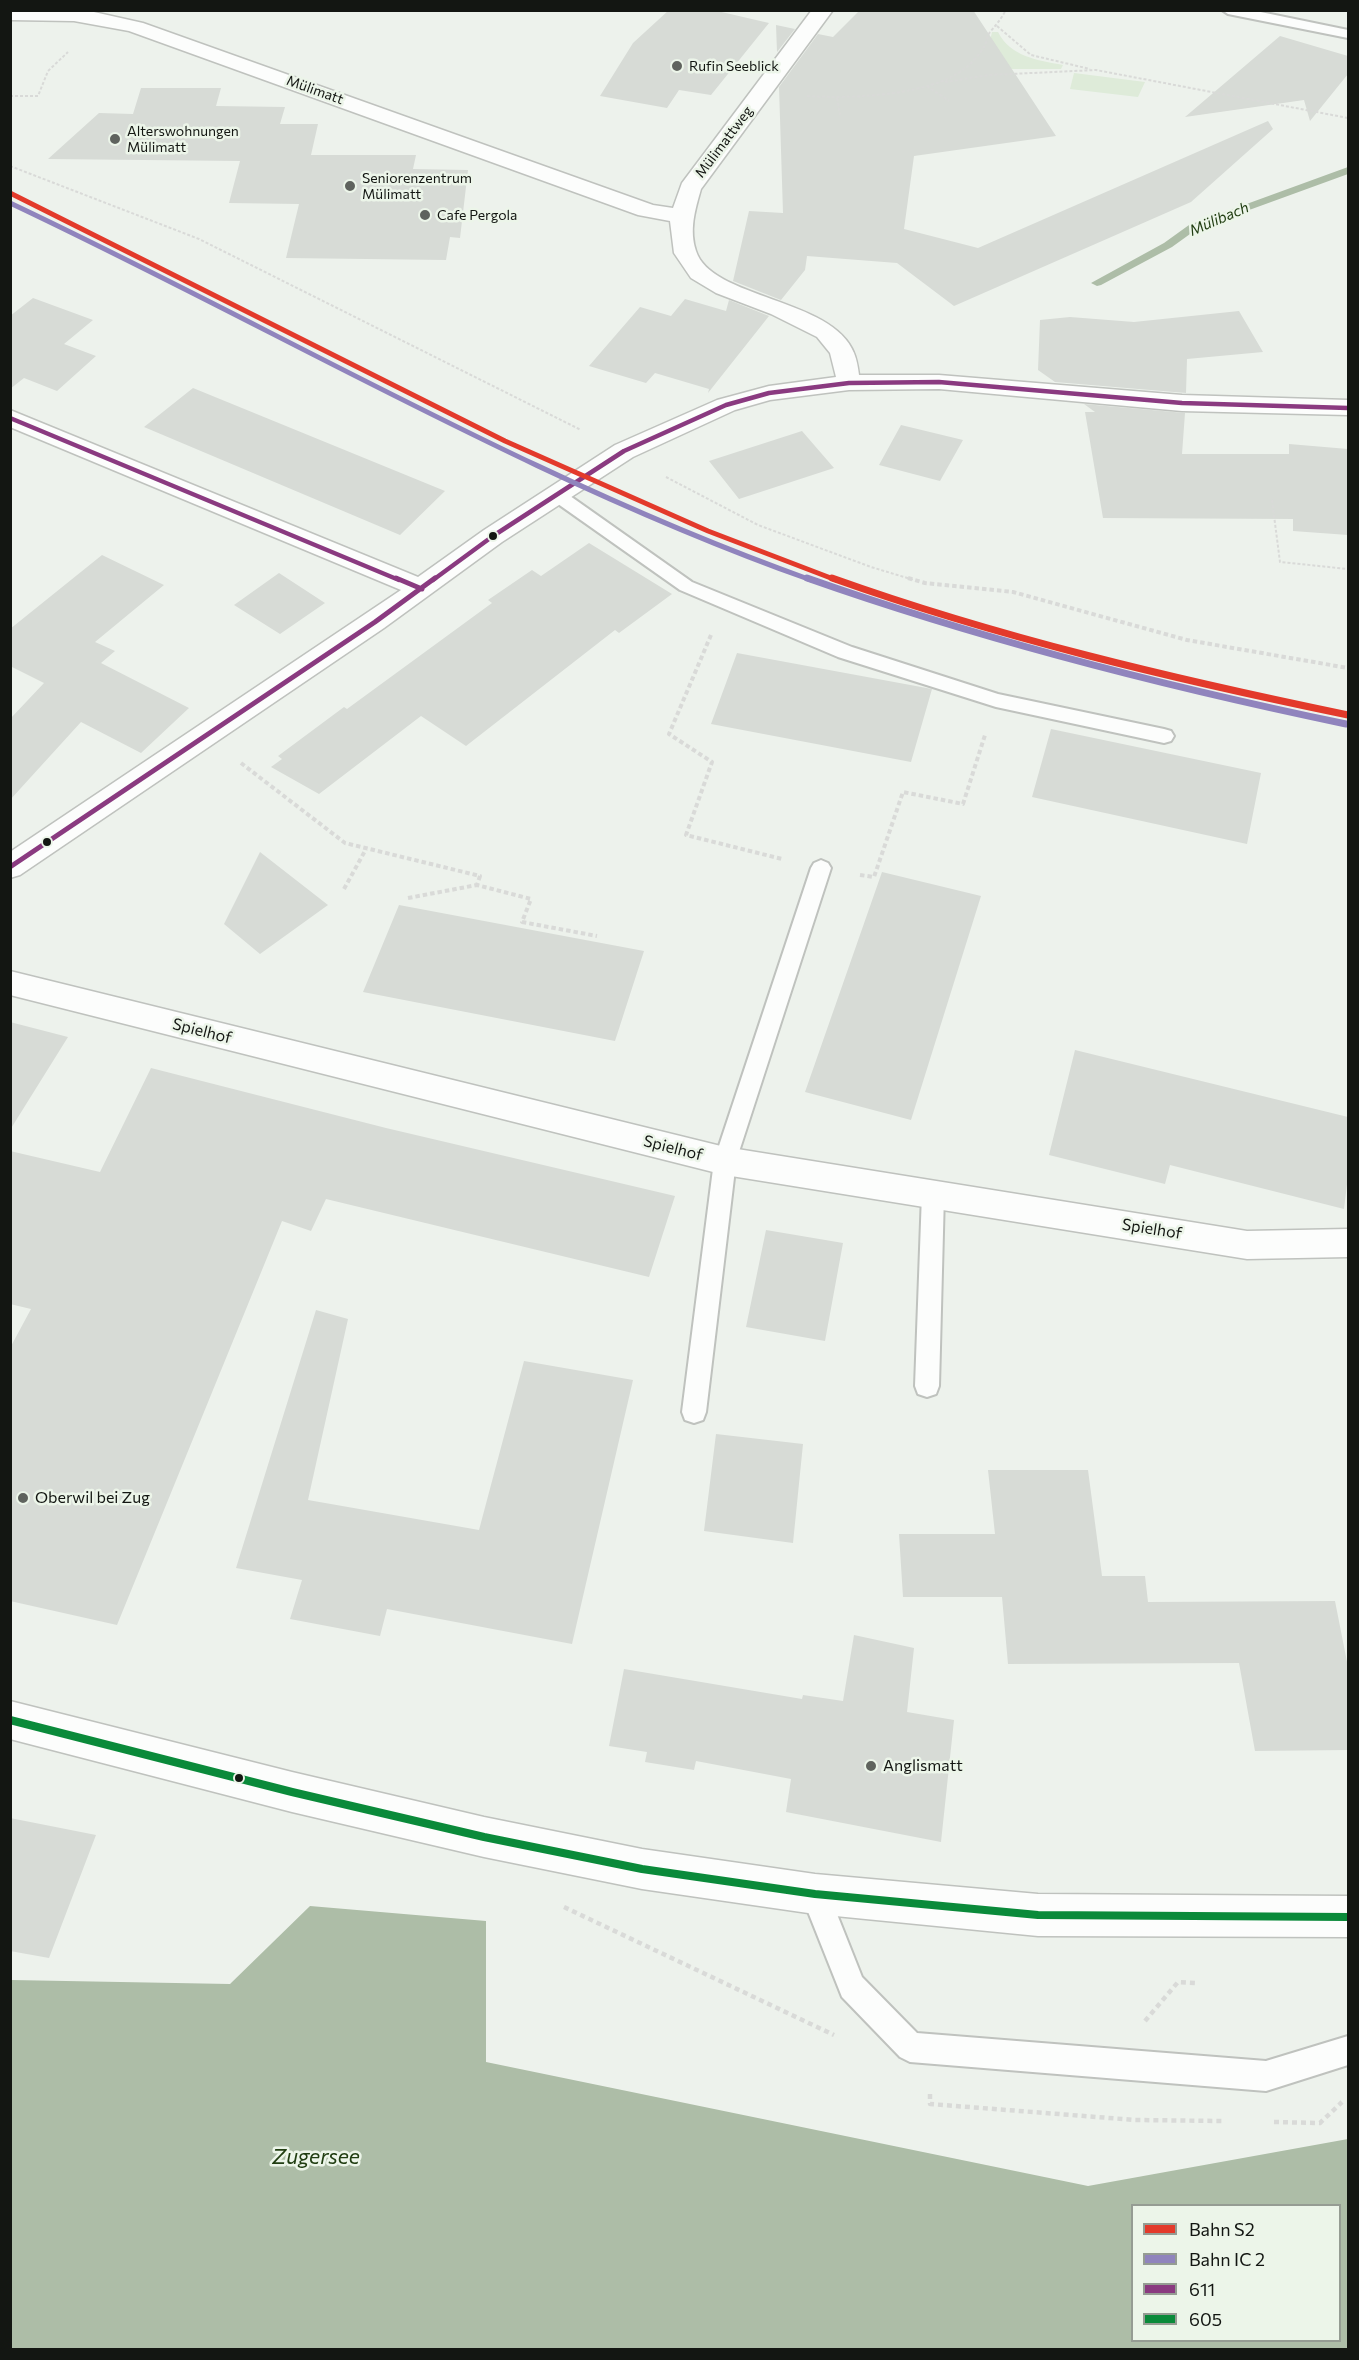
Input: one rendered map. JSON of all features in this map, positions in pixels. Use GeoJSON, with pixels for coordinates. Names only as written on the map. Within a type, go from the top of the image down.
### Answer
{"type":"FeatureCollection","features":[{"type":"Feature","properties":{"kind":"street","name":"Mülimattweg"},"geometry":{"type":"LineString","coordinates":[[823,10],[690,188],[682,215],[685,253],[699,273],[724,288],[779,309],[825,333],[842,352],[849,383]]}},
{"type":"Feature","properties":{"kind":"street","name":"Mülimatt"},"geometry":{"type":"LineString","coordinates":[[10,14],[75,13],[106,18],[646,210],[682,215]]}},
{"type":"Feature","properties":{"kind":"street"},"geometry":{"type":"LineString","coordinates":[[10,867],[422,589],[493,536],[624,451],[726,405],[769,393],[849,383],[939,382],[1182,403],[1348,408]]}},
{"type":"Feature","properties":{"kind":"street"},"geometry":{"type":"LineString","coordinates":[[10,418],[422,589]]}},
{"type":"Feature","properties":{"kind":"street","name":"Spielhof"},"geometry":{"type":"LineString","coordinates":[[10,983],[725,1161],[1247,1245],[1348,1243]]}},
{"type":"Feature","properties":{"kind":"street"},"geometry":{"type":"LineString","coordinates":[[10,1720],[292,1792],[484,1837],[642,1869],[815,1894],[1038,1915],[1346,1910]]}},
{"type":"Feature","properties":{"kind":"lane"},"geometry":{"type":"LineString","coordinates":[[1228,10],[1348,34]]}},
{"type":"Feature","properties":{"kind":"lane"},"geometry":{"type":"LineString","coordinates":[[557,495],[686,585],[845,652],[996,700],[1164,736]]}},
{"type":"Feature","properties":{"kind":"lane"},"geometry":{"type":"LineString","coordinates":[[694,1412],[725,1161],[821,868]]}},
{"type":"Feature","properties":{"kind":"lane"},"geometry":{"type":"LineString","coordinates":[[927,1386],[933,1194]]}},
{"type":"Feature","properties":{"kind":"lane"},"geometry":{"type":"LineString","coordinates":[[815,1894],[852,1987],[910,2047],[1266,2076],[1348,2051]]}},
{"type":"Feature","properties":{"kind":"path"},"geometry":{"type":"LineString","coordinates":[[945,82],[966,68],[985,45],[989,33],[997,26],[1006,10]]}},
{"type":"Feature","properties":{"kind":"path"},"geometry":{"type":"LineString","coordinates":[[997,26],[1011,42],[1028,54],[1096,70],[1348,118]]}},
{"type":"Feature","properties":{"kind":"path"},"geometry":{"type":"LineString","coordinates":[[10,96],[38,96],[48,71],[69,51]]}},
{"type":"Feature","properties":{"kind":"path"},"geometry":{"type":"LineString","coordinates":[[764,88],[811,97],[837,98],[889,93],[989,75],[1096,70]]}},
{"type":"Feature","properties":{"kind":"path"},"geometry":{"type":"LineString","coordinates":[[926,86],[949,101]]}},
{"type":"Feature","properties":{"kind":"path"},"geometry":{"type":"LineString","coordinates":[[837,98],[840,115]]}},
{"type":"Feature","properties":{"kind":"path"},"geometry":{"type":"LineString","coordinates":[[10,166],[199,239],[624,451],[758,525],[871,567],[925,583],[1013,592],[1187,640],[1348,668]]}},
{"type":"Feature","properties":{"kind":"path"},"geometry":{"type":"LineString","coordinates":[[1272,500],[1280,562],[1348,569]]}},
{"type":"Feature","properties":{"kind":"path"},"geometry":{"type":"LineString","coordinates":[[724,602],[669,734],[712,762],[686,834],[821,868]]}},
{"type":"Feature","properties":{"kind":"path"},"geometry":{"type":"LineString","coordinates":[[885,844],[903,792],[963,804],[996,700]]}},
{"type":"Feature","properties":{"kind":"path"},"geometry":{"type":"LineString","coordinates":[[240,762],[345,843],[480,876],[477,885]]}},
{"type":"Feature","properties":{"kind":"path"},"geometry":{"type":"LineString","coordinates":[[344,889],[366,849]]}},
{"type":"Feature","properties":{"kind":"path"},"geometry":{"type":"LineString","coordinates":[[408,898],[477,885],[531,899],[522,922],[597,936]]}},
{"type":"Feature","properties":{"kind":"shaded area"},"geometry":{"type":"Polygon","coordinates":[[[992,32],[998,32],[1003,40],[1017,52],[1034,59],[1063,65],[1061,69],[1013,69],[977,74],[988,50],[992,32]]]}},
{"type":"Feature","properties":{"kind":"shaded area"},"geometry":{"type":"Polygon","coordinates":[[[1074,73],[1145,82],[1138,97],[1070,89],[1074,73]]]}},
{"type":"Feature","properties":{"kind":"water","name":"Zugersee"},"geometry":{"type":"Polygon","coordinates":[[[310,1906],[486,1921],[486,2062],[1088,2186],[1348,2139],[1348,2349],[11,2349],[11,1980],[230,1984],[310,1906]]]}},
{"type":"Feature","properties":{"kind":"building","name":"Rufin Seeblick"},"geometry":{"type":"Polygon","coordinates":[[[669,10],[713,10],[769,23],[711,95],[679,90],[667,108],[600,96],[633,43],[669,10]]]}},
{"type":"Feature","properties":{"kind":"building"},"geometry":{"type":"Polygon","coordinates":[[[860,10],[973,10],[1056,136],[914,156],[904,229],[978,248],[1268,121],[1273,129],[1191,202],[954,306],[897,263],[807,256],[805,270],[781,300],[733,281],[749,211],[783,213],[779,87],[818,34],[833,37],[860,10]]]}},
{"type":"Feature","properties":{"kind":"building"},"geometry":{"type":"Polygon","coordinates":[[[776,25],[795,29],[777,52],[776,25]]]}},
{"type":"Feature","properties":{"kind":"building"},"geometry":{"type":"Polygon","coordinates":[[[1280,36],[1348,56],[1348,74],[1310,121],[1304,100],[1185,117],[1280,36]]]}},
{"type":"Feature","properties":{"kind":"building","name":"Seniorenzentrum Mülimatt"},"geometry":{"type":"Polygon","coordinates":[[[141,88],[221,88],[216,106],[285,107],[280,124],[318,124],[311,155],[416,155],[413,169],[468,170],[460,238],[450,237],[446,260],[286,258],[299,204],[229,203],[240,161],[48,159],[99,113],[133,114],[141,88]]]}},
{"type":"Feature","properties":{"kind":"building"},"geometry":{"type":"Polygon","coordinates":[[[33,298],[93,320],[64,344],[96,356],[57,391],[24,378],[10,389],[10,316],[33,298]]]}},
{"type":"Feature","properties":{"kind":"building"},"geometry":{"type":"Polygon","coordinates":[[[685,299],[726,311],[729,300],[769,316],[708,393],[709,389],[655,373],[646,383],[589,366],[640,307],[671,316],[685,299]]]}},
{"type":"Feature","properties":{"kind":"building"},"geometry":{"type":"Polygon","coordinates":[[[1239,311],[1263,352],[1187,359],[1186,393],[1055,382],[1038,370],[1040,320],[1070,317],[1134,322],[1239,311]]]}},
{"type":"Feature","properties":{"kind":"building"},"geometry":{"type":"Polygon","coordinates":[[[193,388],[445,491],[400,535],[144,427],[193,388]]]}},
{"type":"Feature","properties":{"kind":"building"},"geometry":{"type":"Polygon","coordinates":[[[1084,404],[1185,413],[1182,454],[1289,454],[1289,444],[1348,449],[1348,535],[1293,531],[1293,519],[1103,518],[1085,412],[1095,412],[1084,404]]]}},
{"type":"Feature","properties":{"kind":"building"},"geometry":{"type":"Polygon","coordinates":[[[901,425],[963,440],[940,481],[879,465],[901,425]]]}},
{"type":"Feature","properties":{"kind":"building"},"geometry":{"type":"Polygon","coordinates":[[[802,431],[834,468],[739,499],[709,461],[802,431]]]}},
{"type":"Feature","properties":{"kind":"building"},"geometry":{"type":"Polygon","coordinates":[[[589,543],[672,594],[619,633],[615,630],[466,746],[421,716],[319,794],[271,767],[282,759],[278,756],[344,707],[347,709],[492,603],[488,600],[532,570],[541,576],[589,543]]]}},
{"type":"Feature","properties":{"kind":"building"},"geometry":{"type":"Polygon","coordinates":[[[102,555],[164,585],[95,642],[115,651],[101,663],[189,708],[141,753],[81,722],[10,800],[10,719],[44,683],[10,666],[10,629],[102,555]]]}},
{"type":"Feature","properties":{"kind":"building"},"geometry":{"type":"Polygon","coordinates":[[[279,573],[325,603],[280,634],[234,605],[279,573]]]}},
{"type":"Feature","properties":{"kind":"building"},"geometry":{"type":"Polygon","coordinates":[[[737,653],[932,689],[911,762],[711,724],[737,653]]]}},
{"type":"Feature","properties":{"kind":"building"},"geometry":{"type":"Polygon","coordinates":[[[1051,729],[1261,773],[1247,844],[1032,797],[1051,729]]]}},
{"type":"Feature","properties":{"kind":"building"},"geometry":{"type":"Polygon","coordinates":[[[260,852],[328,905],[260,954],[224,924],[260,852]]]}},
{"type":"Feature","properties":{"kind":"building"},"geometry":{"type":"Polygon","coordinates":[[[882,872],[981,896],[911,1120],[805,1092],[882,872]]]}},
{"type":"Feature","properties":{"kind":"building"},"geometry":{"type":"Polygon","coordinates":[[[399,905],[644,951],[615,1041],[363,992],[399,905]]]}},
{"type":"Feature","properties":{"kind":"building"},"geometry":{"type":"Polygon","coordinates":[[[10,1022],[68,1037],[10,1130],[10,1022]]]}},
{"type":"Feature","properties":{"kind":"building"},"geometry":{"type":"Polygon","coordinates":[[[1075,1050],[1348,1117],[1348,1176],[1344,1209],[1170,1165],[1165,1184],[1049,1155],[1075,1050]]]}},
{"type":"Feature","properties":{"kind":"building"},"geometry":{"type":"Polygon","coordinates":[[[151,1068],[386,1128],[675,1196],[649,1277],[326,1199],[311,1231],[282,1221],[117,1625],[10,1601],[10,1348],[31,1309],[10,1304],[10,1151],[100,1172],[151,1068]]]}},
{"type":"Feature","properties":{"kind":"building"},"geometry":{"type":"Polygon","coordinates":[[[766,1230],[843,1243],[825,1341],[746,1327],[766,1230]]]}},
{"type":"Feature","properties":{"kind":"building"},"geometry":{"type":"Polygon","coordinates":[[[316,1310],[348,1319],[308,1500],[479,1530],[524,1361],[633,1380],[572,1644],[387,1609],[380,1636],[290,1619],[302,1580],[236,1568],[316,1310]]]}},
{"type":"Feature","properties":{"kind":"building"},"geometry":{"type":"Polygon","coordinates":[[[716,1434],[803,1444],[793,1543],[704,1531],[716,1434]]]}},
{"type":"Feature","properties":{"kind":"building"},"geometry":{"type":"Polygon","coordinates":[[[988,1470],[1088,1470],[1102,1576],[1145,1576],[1148,1602],[1335,1601],[1348,1667],[1348,1750],[1255,1751],[1239,1663],[1008,1664],[1002,1597],[903,1597],[899,1534],[995,1534],[988,1470]]]}},
{"type":"Feature","properties":{"kind":"building","name":"Anglismatt"},"geometry":{"type":"Polygon","coordinates":[[[854,1635],[914,1648],[907,1712],[954,1720],[941,1842],[786,1812],[791,1779],[696,1761],[694,1770],[645,1762],[647,1752],[609,1746],[624,1669],[802,1699],[803,1695],[843,1701],[854,1635]]]}},
{"type":"Feature","properties":{"kind":"building"},"geometry":{"type":"Polygon","coordinates":[[[10,1818],[96,1835],[49,1958],[10,1951],[10,1818]]]}},
{"type":"Feature","properties":{"kind":"waterway","name":"Mülibach"},"geometry":{"type":"LineString","coordinates":[[1097,283],[1168,245],[1193,227],[1348,170]]}},
{"type":"Feature","properties":{"kind":"rail line","name":"S2"},"geometry":{"type":"LineString","coordinates":[[10,193],[505,441],[667,514],[786,562],[864,590],[1024,639],[1185,680],[1348,715]]}},
{"type":"Feature","properties":{"kind":"transit line"},"geometry":{"type":"LineString","coordinates":[[10,203],[150,271],[460,429],[583,487],[707,540],[864,598],[1022,647],[1103,669],[1346,724]]}},
{"type":"Feature","properties":{"kind":"transit line","name":"611"},"geometry":{"type":"LineString","coordinates":[[10,867],[375,622],[493,536],[624,451],[726,405],[769,393],[849,383],[939,382],[1182,403],[1348,408]]}},
{"type":"Feature","properties":{"kind":"transit line","name":"611"},"geometry":{"type":"LineString","coordinates":[[10,418],[422,589]]}},
{"type":"Feature","properties":{"kind":"transit line","name":"605"},"geometry":{"type":"LineString","coordinates":[[10,1720],[292,1792],[484,1837],[642,1869],[815,1894],[1038,1915],[1348,1917]]}},
{"type":"Feature","properties":{"kind":"place","name":"Rufin Seeblick"},"geometry":{"type":"Point","coordinates":[677,66]}},
{"type":"Feature","properties":{"kind":"place","name":"Alterswohnungen Mülimatt"},"geometry":{"type":"Point","coordinates":[115,139]}},
{"type":"Feature","properties":{"kind":"place","name":"Seniorenzentrum Mülimatt"},"geometry":{"type":"Point","coordinates":[350,186]}},
{"type":"Feature","properties":{"kind":"place","name":"Cafe Pergola"},"geometry":{"type":"Point","coordinates":[425,215]}},
{"type":"Feature","properties":{"kind":"place","name":"Oberwil bei Zug"},"geometry":{"type":"Point","coordinates":[23,1498]}},
{"type":"Feature","properties":{"kind":"place","name":"Anglismatt"},"geometry":{"type":"Point","coordinates":[871,1766]}}]}
